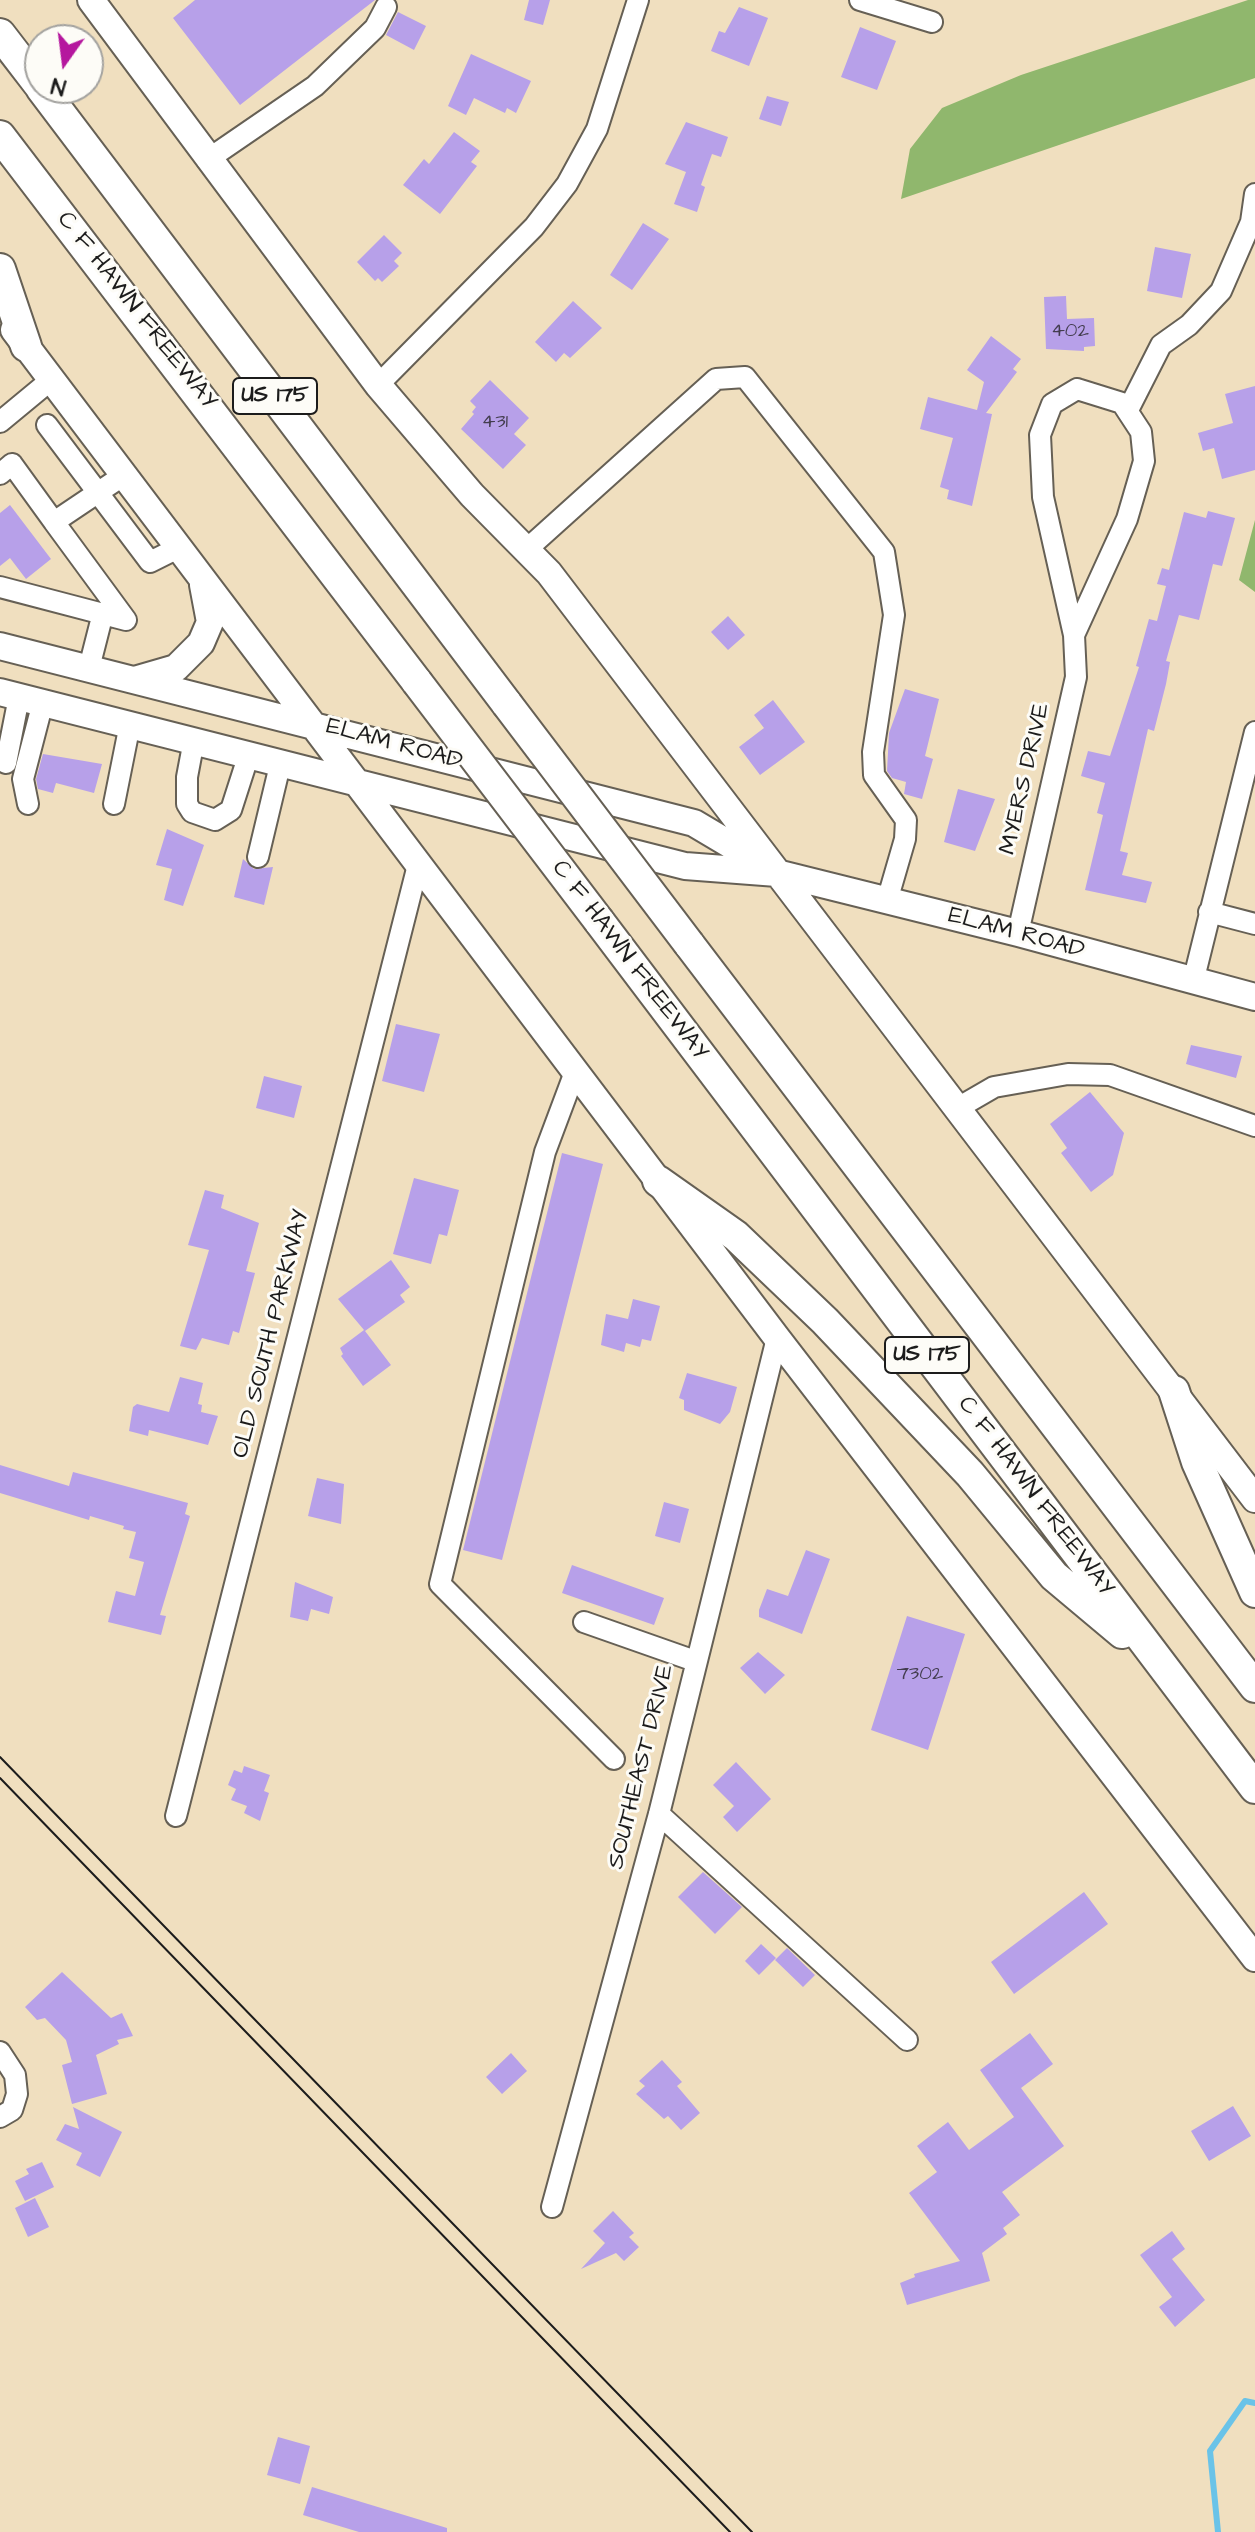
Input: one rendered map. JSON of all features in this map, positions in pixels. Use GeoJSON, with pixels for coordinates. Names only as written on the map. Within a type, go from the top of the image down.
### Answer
{"type":"FeatureCollection","features":[{"type":"Feature","properties":{"kind":"highway","name":"US 175"},"geometry":{"type":"LineString","coordinates":[[0,34],[24,65]]}},
{"type":"Feature","properties":{"kind":"highway","name":"US 175"},"geometry":{"type":"LineString","coordinates":[[54,104],[1255,1687]]}},
{"type":"Feature","properties":{"kind":"highway","name":"C F HAWN FREEWAY"},"geometry":{"type":"LineString","coordinates":[[0,136],[1255,1788]]}},
{"type":"Feature","properties":{"kind":"highway"},"geometry":{"type":"LineString","coordinates":[[0,269],[26,346]]}},
{"type":"Feature","properties":{"kind":"highway"},"geometry":{"type":"LineString","coordinates":[[658,1181],[736,1236],[825,1321],[970,1474],[1054,1576],[1168,1673]]}},
{"type":"Feature","properties":{"kind":"highway"},"geometry":{"type":"LineString","coordinates":[[1174,1391],[1197,1462],[1255,1592]]}},
{"type":"Feature","properties":{"kind":"main road"},"geometry":{"type":"LineString","coordinates":[[95,2],[207,160],[378,385],[472,495],[549,573],[1255,1499]]}},
{"type":"Feature","properties":{"kind":"main road"},"geometry":{"type":"LineString","coordinates":[[0,312],[777,1338],[1255,1958]]}},
{"type":"Feature","properties":{"kind":"main road"},"geometry":{"type":"LineString","coordinates":[[134,680],[176,668],[201,643],[210,622],[210,609],[200,577]]}},
{"type":"Feature","properties":{"kind":"main road","name":"ELAM ROAD"},"geometry":{"type":"LineString","coordinates":[[0,646],[694,823],[777,873]]}},
{"type":"Feature","properties":{"kind":"main road","name":"ELAM ROAD"},"geometry":{"type":"LineString","coordinates":[[21,697],[685,866],[777,873],[1018,933],[1255,997]]}},
{"type":"Feature","properties":{"kind":"street"},"geometry":{"type":"LineString","coordinates":[[378,385],[534,227],[567,184],[597,129],[638,0]]}},
{"type":"Feature","properties":{"kind":"street"},"geometry":{"type":"LineString","coordinates":[[860,0],[932,22]]}},
{"type":"Feature","properties":{"kind":"street"},"geometry":{"type":"LineString","coordinates":[[207,160],[315,86],[375,28],[386,7]]}},
{"type":"Feature","properties":{"kind":"street"},"geometry":{"type":"LineString","coordinates":[[1074,635],[1140,484],[1144,461],[1141,432],[1128,410],[1161,345],[1189,325],[1221,291],[1251,222],[1255,194]]}},
{"type":"Feature","properties":{"kind":"street"},"geometry":{"type":"LineString","coordinates":[[526,550],[716,379],[745,377],[884,552],[894,615],[873,752],[874,775],[906,820],[905,839],[887,901]]}},
{"type":"Feature","properties":{"kind":"street"},"geometry":{"type":"LineString","coordinates":[[0,422],[52,379]]}},
{"type":"Feature","properties":{"kind":"street","name":"MYERS DRIVE"},"geometry":{"type":"LineString","coordinates":[[1018,933],[1076,677],[1074,635],[1043,497],[1040,435],[1052,404],[1077,389],[1122,403],[1128,410]]}},
{"type":"Feature","properties":{"kind":"street"},"geometry":{"type":"LineString","coordinates":[[47,425],[150,562],[178,548]]}},
{"type":"Feature","properties":{"kind":"street"},"geometry":{"type":"LineString","coordinates":[[0,474],[12,464],[126,620],[0,587]]}},
{"type":"Feature","properties":{"kind":"street"},"geometry":{"type":"LineString","coordinates":[[54,522],[124,475]]}},
{"type":"Feature","properties":{"kind":"street"},"geometry":{"type":"LineString","coordinates":[[89,668],[103,613]]}},
{"type":"Feature","properties":{"kind":"street"},"geometry":{"type":"LineString","coordinates":[[6,763],[21,697]]}},
{"type":"Feature","properties":{"kind":"street"},"geometry":{"type":"LineString","coordinates":[[21,697],[23,779],[28,804]]}},
{"type":"Feature","properties":{"kind":"street"},"geometry":{"type":"LineString","coordinates":[[114,804],[130,724]]}},
{"type":"Feature","properties":{"kind":"street"},"geometry":{"type":"LineString","coordinates":[[1193,982],[1255,732]]}},
{"type":"Feature","properties":{"kind":"street"},"geometry":{"type":"LineString","coordinates":[[194,740],[187,777],[187,804],[192,812],[215,820],[231,810],[249,754]]}},
{"type":"Feature","properties":{"kind":"street"},"geometry":{"type":"LineString","coordinates":[[258,857],[281,761]]}},
{"type":"Feature","properties":{"kind":"street","name":"OLD SOUTH PARKWAY"},"geometry":{"type":"LineString","coordinates":[[176,1816],[418,865]]}},
{"type":"Feature","properties":{"kind":"street"},"geometry":{"type":"LineString","coordinates":[[1209,912],[1255,924]]}},
{"type":"Feature","properties":{"kind":"street"},"geometry":{"type":"LineString","coordinates":[[575,1072],[545,1152],[440,1584],[614,1759]]}},
{"type":"Feature","properties":{"kind":"street"},"geometry":{"type":"LineString","coordinates":[[956,1109],[994,1087],[1068,1074],[1110,1075],[1255,1126]]}},
{"type":"Feature","properties":{"kind":"street","name":"SOUTHEAST DRIVE"},"geometry":{"type":"LineString","coordinates":[[552,2207],[659,1814],[777,1338]]}},
{"type":"Feature","properties":{"kind":"street"},"geometry":{"type":"LineString","coordinates":[[584,1622],[695,1661]]}},
{"type":"Feature","properties":{"kind":"street"},"geometry":{"type":"LineString","coordinates":[[659,1814],[907,2040]]}},
{"type":"Feature","properties":{"kind":"street"},"geometry":{"type":"LineString","coordinates":[[0,2052],[15,2075],[17,2094],[12,2110],[0,2117]]}},
{"type":"Feature","properties":{"kind":"green space"},"geometry":{"type":"Polygon","coordinates":[[[1255,0],[1255,78],[901,199],[910,149],[942,108],[1021,75],[1255,0]]]}},
{"type":"Feature","properties":{"kind":"green space"},"geometry":{"type":"Polygon","coordinates":[[[1255,520],[1255,592],[1239,580],[1255,520]]]}},
{"type":"Feature","properties":{"kind":"building"},"geometry":{"type":"Polygon","coordinates":[[[195,0],[375,0],[240,105],[173,18],[195,0]]]}},
{"type":"Feature","properties":{"kind":"building"},"geometry":{"type":"Polygon","coordinates":[[[529,0],[550,0],[543,25],[524,20],[529,0]]]}},
{"type":"Feature","properties":{"kind":"building"},"geometry":{"type":"Polygon","coordinates":[[[739,7],[768,18],[749,66],[711,51],[719,31],[725,33],[739,7]]]}},
{"type":"Feature","properties":{"kind":"building"},"geometry":{"type":"Polygon","coordinates":[[[398,12],[426,26],[414,50],[386,35],[398,12]]]}},
{"type":"Feature","properties":{"kind":"building"},"geometry":{"type":"Polygon","coordinates":[[[860,27],[896,41],[877,90],[841,77],[860,27]]]}},
{"type":"Feature","properties":{"kind":"building"},"geometry":{"type":"Polygon","coordinates":[[[471,54],[531,81],[516,113],[507,108],[505,113],[474,98],[466,115],[448,106],[471,54]]]}},
{"type":"Feature","properties":{"kind":"building"},"geometry":{"type":"Polygon","coordinates":[[[767,96],[789,102],[781,126],[759,119],[767,96]]]}},
{"type":"Feature","properties":{"kind":"building"},"geometry":{"type":"Polygon","coordinates":[[[686,122],[728,137],[721,157],[712,154],[701,185],[705,187],[697,212],[674,204],[686,172],[665,164],[686,122]]]}},
{"type":"Feature","properties":{"kind":"building"},"geometry":{"type":"Polygon","coordinates":[[[454,132],[480,151],[471,162],[477,166],[440,214],[403,185],[424,159],[429,164],[454,132]]]}},
{"type":"Feature","properties":{"kind":"building"},"geometry":{"type":"Polygon","coordinates":[[[643,223],[669,239],[632,290],[610,275],[643,223]]]}},
{"type":"Feature","properties":{"kind":"building"},"geometry":{"type":"Polygon","coordinates":[[[384,235],[402,253],[394,261],[399,266],[382,282],[378,278],[375,281],[357,262],[384,235]]]}},
{"type":"Feature","properties":{"kind":"building"},"geometry":{"type":"Polygon","coordinates":[[[1155,247],[1191,254],[1182,298],[1147,291],[1155,247]]]}},
{"type":"Feature","properties":{"kind":"building"},"geometry":{"type":"Polygon","coordinates":[[[1066,296],[1067,319],[1094,318],[1095,346],[1084,347],[1084,351],[1046,349],[1044,297],[1066,296]]]}},
{"type":"Feature","properties":{"kind":"building"},"geometry":{"type":"Polygon","coordinates":[[[573,301],[602,328],[570,358],[564,353],[556,362],[535,342],[573,301]]]}},
{"type":"Feature","properties":{"kind":"building"},"geometry":{"type":"Polygon","coordinates":[[[991,336],[1021,359],[1013,369],[1017,372],[986,413],[992,414],[972,506],[947,499],[949,490],[940,487],[953,438],[920,429],[928,397],[977,410],[984,382],[967,370],[991,336]]]}},
{"type":"Feature","properties":{"kind":"building"},"geometry":{"type":"Polygon","coordinates":[[[490,380],[529,418],[514,434],[526,445],[503,469],[461,429],[474,414],[472,412],[476,407],[470,401],[490,380]]]}},
{"type":"Feature","properties":{"kind":"building"},"geometry":{"type":"Polygon","coordinates":[[[1255,386],[1255,470],[1222,479],[1214,448],[1203,451],[1198,433],[1233,423],[1225,394],[1255,386]]]}},
{"type":"Feature","properties":{"kind":"building"},"geometry":{"type":"Polygon","coordinates":[[[10,505],[51,559],[26,579],[10,558],[0,566],[0,513],[10,505]]]}},
{"type":"Feature","properties":{"kind":"building"},"geometry":{"type":"Polygon","coordinates":[[[1208,511],[1235,518],[1222,566],[1213,564],[1199,620],[1179,615],[1166,661],[1170,662],[1166,684],[1154,731],[1148,729],[1120,851],[1128,853],[1122,875],[1152,882],[1146,903],[1085,890],[1103,815],[1097,813],[1105,783],[1081,776],[1088,751],[1110,756],[1139,667],[1136,666],[1149,619],[1157,621],[1166,586],[1157,584],[1162,568],[1169,570],[1184,512],[1206,518],[1208,511]]]}},
{"type":"Feature","properties":{"kind":"building"},"geometry":{"type":"Polygon","coordinates":[[[728,616],[745,635],[728,650],[711,632],[728,616]]]}},
{"type":"Feature","properties":{"kind":"building"},"geometry":{"type":"Polygon","coordinates":[[[905,689],[939,699],[925,756],[933,759],[922,799],[904,794],[906,782],[892,778],[887,771],[889,733],[905,689]]]}},
{"type":"Feature","properties":{"kind":"building"},"geometry":{"type":"Polygon","coordinates":[[[773,700],[805,742],[760,775],[739,747],[764,728],[754,715],[773,700]]]}},
{"type":"Feature","properties":{"kind":"building"},"geometry":{"type":"Polygon","coordinates":[[[43,754],[102,764],[94,793],[56,783],[53,793],[38,789],[36,779],[43,754]]]}},
{"type":"Feature","properties":{"kind":"building"},"geometry":{"type":"Polygon","coordinates":[[[958,789],[995,799],[975,851],[944,842],[958,789]]]}},
{"type":"Feature","properties":{"kind":"building"},"geometry":{"type":"Polygon","coordinates":[[[167,829],[204,845],[183,906],[164,900],[172,869],[156,865],[167,829]]]}},
{"type":"Feature","properties":{"kind":"building"},"geometry":{"type":"Polygon","coordinates":[[[243,859],[254,869],[273,867],[264,905],[234,897],[243,859]]]}},
{"type":"Feature","properties":{"kind":"building"},"geometry":{"type":"Polygon","coordinates":[[[396,1024],[440,1034],[424,1092],[382,1081],[396,1024]]]}},
{"type":"Feature","properties":{"kind":"building"},"geometry":{"type":"Polygon","coordinates":[[[1191,1045],[1242,1056],[1236,1078],[1186,1064],[1191,1045]]]}},
{"type":"Feature","properties":{"kind":"building"},"geometry":{"type":"Polygon","coordinates":[[[264,1076],[302,1086],[294,1118],[256,1108],[264,1076]]]}},
{"type":"Feature","properties":{"kind":"building"},"geometry":{"type":"Polygon","coordinates":[[[1090,1092],[1124,1133],[1113,1175],[1091,1192],[1061,1153],[1067,1148],[1050,1124],[1090,1092]]]}},
{"type":"Feature","properties":{"kind":"building"},"geometry":{"type":"Polygon","coordinates":[[[562,1153],[603,1164],[502,1560],[463,1550],[562,1153]]]}},
{"type":"Feature","properties":{"kind":"building"},"geometry":{"type":"Polygon","coordinates":[[[414,1178],[459,1190],[447,1236],[439,1234],[431,1264],[393,1254],[414,1178]]]}},
{"type":"Feature","properties":{"kind":"building"},"geometry":{"type":"Polygon","coordinates":[[[205,1190],[224,1195],[221,1208],[259,1223],[246,1271],[255,1273],[239,1333],[233,1331],[229,1345],[202,1338],[196,1350],[180,1346],[209,1250],[188,1245],[205,1190]]]}},
{"type":"Feature","properties":{"kind":"building"},"geometry":{"type":"Polygon","coordinates":[[[391,1260],[410,1287],[400,1295],[405,1302],[365,1331],[391,1365],[363,1386],[341,1356],[340,1348],[364,1330],[338,1299],[391,1260]]]}},
{"type":"Feature","properties":{"kind":"building"},"geometry":{"type":"Polygon","coordinates":[[[633,1299],[660,1306],[651,1341],[642,1339],[640,1347],[626,1343],[624,1352],[601,1345],[606,1314],[628,1319],[633,1299]]]}},
{"type":"Feature","properties":{"kind":"building"},"geometry":{"type":"Polygon","coordinates":[[[687,1373],[737,1387],[730,1412],[720,1424],[684,1410],[684,1400],[679,1398],[687,1373]]]}},
{"type":"Feature","properties":{"kind":"building"},"geometry":{"type":"Polygon","coordinates":[[[180,1377],[203,1383],[198,1404],[202,1405],[201,1412],[218,1416],[208,1445],[149,1430],[148,1436],[129,1431],[133,1407],[137,1404],[169,1412],[180,1377]]]}},
{"type":"Feature","properties":{"kind":"building"},"geometry":{"type":"Polygon","coordinates":[[[0,1465],[69,1486],[73,1472],[188,1503],[185,1514],[190,1516],[160,1615],[166,1616],[161,1635],[108,1622],[116,1591],[135,1596],[144,1562],[129,1558],[136,1532],[90,1516],[89,1520],[0,1493],[0,1465]]]}},
{"type":"Feature","properties":{"kind":"building"},"geometry":{"type":"Polygon","coordinates":[[[317,1478],[344,1484],[341,1524],[308,1516],[317,1478]]]}},
{"type":"Feature","properties":{"kind":"building"},"geometry":{"type":"Polygon","coordinates":[[[664,1502],[689,1509],[680,1543],[655,1536],[664,1502]]]}},
{"type":"Feature","properties":{"kind":"building"},"geometry":{"type":"Polygon","coordinates":[[[806,1550],[830,1559],[802,1634],[759,1617],[759,1610],[767,1589],[788,1596],[806,1550]]]}},
{"type":"Feature","properties":{"kind":"building"},"geometry":{"type":"Polygon","coordinates":[[[572,1565],[664,1598],[654,1625],[562,1593],[572,1565]]]}},
{"type":"Feature","properties":{"kind":"building"},"geometry":{"type":"Polygon","coordinates":[[[295,1582],[333,1597],[329,1614],[311,1609],[308,1621],[290,1617],[295,1582]]]}},
{"type":"Feature","properties":{"kind":"building"},"geometry":{"type":"Polygon","coordinates":[[[907,1616],[965,1634],[928,1750],[871,1730],[907,1616]]]}},
{"type":"Feature","properties":{"kind":"building"},"geometry":{"type":"Polygon","coordinates":[[[758,1652],[785,1675],[765,1694],[740,1668],[758,1652]]]}},
{"type":"Feature","properties":{"kind":"building"},"geometry":{"type":"Polygon","coordinates":[[[736,1762],[771,1799],[737,1832],[723,1817],[734,1806],[713,1785],[736,1762]]]}},
{"type":"Feature","properties":{"kind":"building"},"geometry":{"type":"Polygon","coordinates":[[[244,1766],[270,1775],[264,1791],[269,1793],[260,1821],[244,1813],[247,1806],[231,1800],[236,1789],[228,1785],[234,1770],[242,1773],[244,1766]]]}},
{"type":"Feature","properties":{"kind":"building"},"geometry":{"type":"Polygon","coordinates":[[[703,1872],[742,1907],[715,1934],[678,1897],[703,1872]]]}},
{"type":"Feature","properties":{"kind":"building"},"geometry":{"type":"Polygon","coordinates":[[[1084,1892],[1108,1924],[1014,1994],[991,1962],[1084,1892]]]}},
{"type":"Feature","properties":{"kind":"building"},"geometry":{"type":"Polygon","coordinates":[[[761,1944],[776,1958],[759,1975],[745,1961],[761,1944]]]}},
{"type":"Feature","properties":{"kind":"building"},"geometry":{"type":"Polygon","coordinates":[[[787,1948],[815,1975],[803,1987],[775,1960],[787,1948]]]}},
{"type":"Feature","properties":{"kind":"building"},"geometry":{"type":"Polygon","coordinates":[[[62,1972],[111,2018],[122,2013],[133,2036],[117,2040],[119,2044],[96,2055],[107,2094],[72,2104],[62,2065],[72,2062],[66,2040],[45,2018],[37,2020],[25,2007],[62,1972]]]}},
{"type":"Feature","properties":{"kind":"building"},"geometry":{"type":"Polygon","coordinates":[[[1030,2033],[1053,2064],[1021,2088],[1064,2146],[1002,2192],[1020,2215],[1003,2228],[1007,2234],[982,2253],[990,2281],[907,2305],[900,2283],[915,2277],[914,2274],[960,2261],[909,2193],[937,2172],[917,2146],[948,2122],[969,2150],[1014,2117],[980,2070],[1030,2033]]]}},
{"type":"Feature","properties":{"kind":"building"},"geometry":{"type":"Polygon","coordinates":[[[511,2053],[527,2071],[502,2094],[486,2077],[511,2053]]]}},
{"type":"Feature","properties":{"kind":"building"},"geometry":{"type":"Polygon","coordinates":[[[662,2060],[682,2082],[677,2086],[700,2113],[681,2130],[668,2116],[664,2119],[636,2094],[645,2086],[639,2081],[662,2060]]]}},
{"type":"Feature","properties":{"kind":"building"},"geometry":{"type":"Polygon","coordinates":[[[1233,2106],[1251,2136],[1209,2161],[1191,2131],[1233,2106]]]}},
{"type":"Feature","properties":{"kind":"building"},"geometry":{"type":"Polygon","coordinates":[[[73,2107],[122,2132],[100,2177],[76,2165],[82,2153],[56,2140],[65,2124],[79,2129],[73,2107]]]}},
{"type":"Feature","properties":{"kind":"building"},"geometry":{"type":"Polygon","coordinates":[[[42,2162],[54,2187],[25,2201],[15,2181],[29,2174],[26,2169],[42,2162]]]}},
{"type":"Feature","properties":{"kind":"building"},"geometry":{"type":"Polygon","coordinates":[[[35,2198],[49,2227],[28,2237],[15,2208],[35,2198]]]}},
{"type":"Feature","properties":{"kind":"building"},"geometry":{"type":"Polygon","coordinates":[[[613,2211],[634,2233],[629,2237],[639,2247],[624,2261],[616,2253],[581,2269],[605,2243],[593,2231],[613,2211]]]}},
{"type":"Feature","properties":{"kind":"building"},"geometry":{"type":"Polygon","coordinates":[[[1172,2231],[1185,2249],[1172,2259],[1205,2300],[1175,2327],[1159,2307],[1172,2297],[1140,2255],[1172,2231]]]}},
{"type":"Feature","properties":{"kind":"building"},"geometry":{"type":"Polygon","coordinates":[[[278,2437],[310,2446],[300,2484],[267,2475],[278,2437]]]}},
{"type":"Feature","properties":{"kind":"building"},"geometry":{"type":"Polygon","coordinates":[[[312,2487],[447,2528],[447,2532],[359,2532],[303,2515],[312,2487]]]}},
{"type":"Feature","properties":{"kind":"waterway"},"geometry":{"type":"LineString","coordinates":[[1218,2532],[1210,2451],[1245,2401],[1255,2403]]}},
{"type":"Feature","properties":{"kind":"tram line"},"geometry":{"type":"LineString","coordinates":[[0,1757],[752,2532]]}},
{"type":"Feature","properties":{"kind":"tram line"},"geometry":{"type":"LineString","coordinates":[[0,1778],[730,2532]]}}]}
